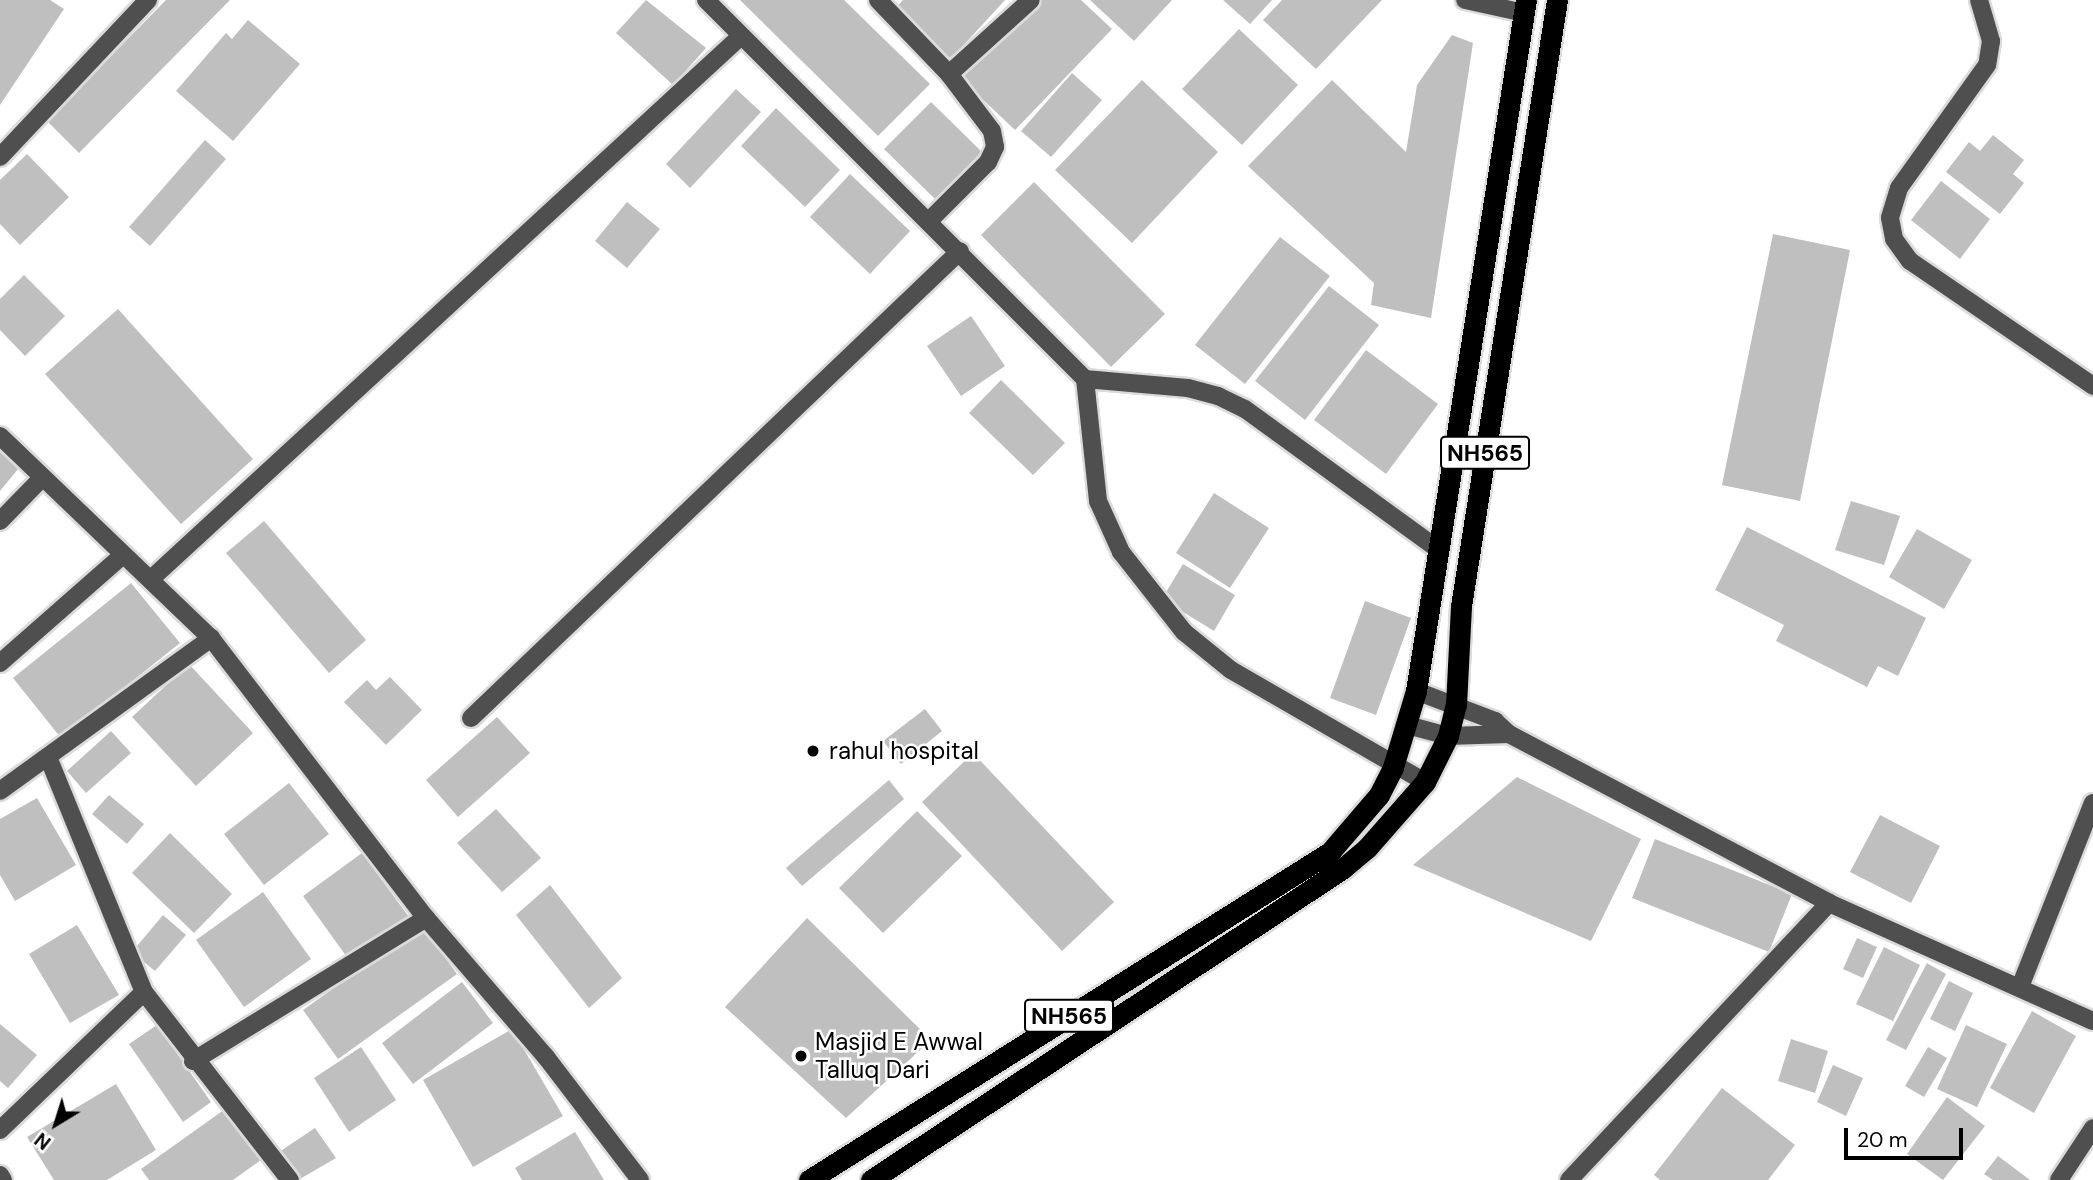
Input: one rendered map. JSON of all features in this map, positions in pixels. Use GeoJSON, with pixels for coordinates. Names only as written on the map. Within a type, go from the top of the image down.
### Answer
{"type":"FeatureCollection","features":[{"type":"Feature","properties":{"kind":"highway","name":"NH565"},"geometry":{"type":"LineString","coordinates":[[871,1180],[1325,881],[1367,848],[1425,782],[1448,736],[1456,705],[1461,606],[1557,0]]}},
{"type":"Feature","properties":{"kind":"highway","name":"NH565"},"geometry":{"type":"LineString","coordinates":[[809,1180],[1330,852],[1361,819],[1393,767],[1408,725],[1416,691],[1436,548],[1525,6]]}},
{"type":"Feature","properties":{"kind":"street"},"geometry":{"type":"LineString","coordinates":[[0,157],[148,0]]}},
{"type":"Feature","properties":{"kind":"street"},"geometry":{"type":"LineString","coordinates":[[706,0],[960,251],[1085,379],[1098,501],[1121,552],[1184,632],[1231,670],[1393,767],[1425,782]]}},
{"type":"Feature","properties":{"kind":"street"},"geometry":{"type":"LineString","coordinates":[[878,0],[949,74],[980,112],[995,147],[988,162],[929,221]]}},
{"type":"Feature","properties":{"kind":"street"},"geometry":{"type":"LineString","coordinates":[[949,74],[1031,0]]}},
{"type":"Feature","properties":{"kind":"street"},"geometry":{"type":"LineString","coordinates":[[1465,0],[1525,6]]}},
{"type":"Feature","properties":{"kind":"street"},"geometry":{"type":"LineString","coordinates":[[1979,0],[1991,41],[1987,65],[1899,188],[1889,218],[1894,239],[1910,261],[2093,386]]}},
{"type":"Feature","properties":{"kind":"street"},"geometry":{"type":"LineString","coordinates":[[151,579],[741,36]]}},
{"type":"Feature","properties":{"kind":"street"},"geometry":{"type":"LineString","coordinates":[[471,718],[960,251]]}},
{"type":"Feature","properties":{"kind":"street"},"geometry":{"type":"LineString","coordinates":[[1085,379],[1188,388],[1218,396],[1245,410],[1436,548]]}},
{"type":"Feature","properties":{"kind":"street"},"geometry":{"type":"LineString","coordinates":[[0,436],[211,638],[426,918],[546,1057],[640,1180]]}},
{"type":"Feature","properties":{"kind":"street"},"geometry":{"type":"LineString","coordinates":[[0,521],[42,478]]}},
{"type":"Feature","properties":{"kind":"street"},"geometry":{"type":"LineString","coordinates":[[0,663],[123,555]]}},
{"type":"Feature","properties":{"kind":"street"},"geometry":{"type":"LineString","coordinates":[[0,791],[211,638]]}},
{"type":"Feature","properties":{"kind":"street"},"geometry":{"type":"LineString","coordinates":[[1416,691],[1494,721],[1509,734],[1829,903],[2093,1021]]}},
{"type":"Feature","properties":{"kind":"street"},"geometry":{"type":"LineString","coordinates":[[1408,725],[1448,736],[1509,734]]}},
{"type":"Feature","properties":{"kind":"street"},"geometry":{"type":"LineString","coordinates":[[48,758],[144,992],[194,1061],[290,1180]]}},
{"type":"Feature","properties":{"kind":"street"},"geometry":{"type":"LineString","coordinates":[[2020,987],[2093,803]]}},
{"type":"Feature","properties":{"kind":"street"},"geometry":{"type":"LineString","coordinates":[[1569,1180],[1829,903]]}},
{"type":"Feature","properties":{"kind":"street"},"geometry":{"type":"LineString","coordinates":[[194,1061],[426,918]]}},
{"type":"Feature","properties":{"kind":"street"},"geometry":{"type":"LineString","coordinates":[[0,1130],[144,992]]}},
{"type":"Feature","properties":{"kind":"street"},"geometry":{"type":"LineString","coordinates":[[2059,1180],[2093,1128]]}},
{"type":"Feature","properties":{"kind":"street"},"geometry":{"type":"LineString","coordinates":[[0,1175],[3,1180]]}},
{"type":"Feature","properties":{"kind":"building"},"geometry":{"type":"Polygon","coordinates":[[[0,0],[50,0],[64,9],[0,105],[0,0]]]}},
{"type":"Feature","properties":{"kind":"building"},"geometry":{"type":"Polygon","coordinates":[[[166,0],[230,0],[79,153],[47,121],[166,0]]]}},
{"type":"Feature","properties":{"kind":"building"},"geometry":{"type":"Polygon","coordinates":[[[646,0],[706,48],[673,85],[616,33],[646,0]]]}},
{"type":"Feature","properties":{"kind":"building"},"geometry":{"type":"Polygon","coordinates":[[[740,0],[844,0],[930,84],[878,136],[740,0]]]}},
{"type":"Feature","properties":{"kind":"building"},"geometry":{"type":"Polygon","coordinates":[[[903,0],[1005,0],[949,61],[894,10],[903,0]]]}},
{"type":"Feature","properties":{"kind":"building"},"geometry":{"type":"Polygon","coordinates":[[[1037,0],[1081,0],[1112,29],[1015,130],[961,79],[1037,0]]]}},
{"type":"Feature","properties":{"kind":"building"},"geometry":{"type":"Polygon","coordinates":[[[1090,0],[1172,0],[1134,41],[1090,0]]]}},
{"type":"Feature","properties":{"kind":"building"},"geometry":{"type":"Polygon","coordinates":[[[1223,0],[1272,0],[1250,24],[1223,0]]]}},
{"type":"Feature","properties":{"kind":"building"},"geometry":{"type":"Polygon","coordinates":[[[1282,0],[1382,0],[1316,69],[1263,20],[1282,0]]]}},
{"type":"Feature","properties":{"kind":"building"},"geometry":{"type":"Polygon","coordinates":[[[248,20],[300,64],[233,141],[176,91],[226,33],[232,39],[248,20]]]}},
{"type":"Feature","properties":{"kind":"building"},"geometry":{"type":"Polygon","coordinates":[[[1239,29],[1298,85],[1242,145],[1182,89],[1239,29]]]}},
{"type":"Feature","properties":{"kind":"building"},"geometry":{"type":"Polygon","coordinates":[[[1452,35],[1473,43],[1431,318],[1371,305],[1374,283],[1248,166],[1332,80],[1406,152],[1417,85],[1452,35]]]}},
{"type":"Feature","properties":{"kind":"building"},"geometry":{"type":"Polygon","coordinates":[[[1072,73],[1102,100],[1051,157],[1021,131],[1072,73]]]}},
{"type":"Feature","properties":{"kind":"building"},"geometry":{"type":"Polygon","coordinates":[[[1142,80],[1218,152],[1132,243],[1055,170],[1142,80]]]}},
{"type":"Feature","properties":{"kind":"building"},"geometry":{"type":"Polygon","coordinates":[[[736,89],[761,112],[690,188],[666,164],[736,89]]]}},
{"type":"Feature","properties":{"kind":"building"},"geometry":{"type":"Polygon","coordinates":[[[931,102],[982,152],[935,199],[884,149],[931,102]]]}},
{"type":"Feature","properties":{"kind":"building"},"geometry":{"type":"Polygon","coordinates":[[[776,108],[840,170],[805,207],[741,146],[776,108]]]}},
{"type":"Feature","properties":{"kind":"building"},"geometry":{"type":"Polygon","coordinates":[[[1993,135],[2024,160],[2013,174],[2024,183],[2000,214],[1946,172],[1969,142],[1980,151],[1993,135]]]}},
{"type":"Feature","properties":{"kind":"building"},"geometry":{"type":"Polygon","coordinates":[[[205,140],[226,159],[150,246],[129,227],[205,140]]]}},
{"type":"Feature","properties":{"kind":"building"},"geometry":{"type":"Polygon","coordinates":[[[27,154],[69,197],[20,245],[0,224],[0,180],[27,154]]]}},
{"type":"Feature","properties":{"kind":"building"},"geometry":{"type":"Polygon","coordinates":[[[850,174],[910,231],[870,274],[810,217],[850,174]]]}},
{"type":"Feature","properties":{"kind":"building"},"geometry":{"type":"Polygon","coordinates":[[[1941,181],[1990,219],[1960,259],[1911,220],[1941,181]]]}},
{"type":"Feature","properties":{"kind":"building"},"geometry":{"type":"Polygon","coordinates":[[[1034,182],[1165,314],[1111,367],[981,235],[1034,182]]]}},
{"type":"Feature","properties":{"kind":"building"},"geometry":{"type":"Polygon","coordinates":[[[627,202],[660,229],[627,268],[595,241],[627,202]]]}},
{"type":"Feature","properties":{"kind":"building"},"geometry":{"type":"Polygon","coordinates":[[[1773,234],[1850,250],[1800,501],[1722,485],[1773,234]]]}},
{"type":"Feature","properties":{"kind":"building"},"geometry":{"type":"Polygon","coordinates":[[[1280,237],[1330,276],[1245,384],[1195,345],[1280,237]]]}},
{"type":"Feature","properties":{"kind":"building"},"geometry":{"type":"Polygon","coordinates":[[[24,275],[65,316],[25,356],[0,330],[0,299],[24,275]]]}},
{"type":"Feature","properties":{"kind":"building"},"geometry":{"type":"Polygon","coordinates":[[[1329,286],[1379,325],[1305,420],[1255,381],[1329,286]]]}},
{"type":"Feature","properties":{"kind":"building"},"geometry":{"type":"Polygon","coordinates":[[[118,309],[253,459],[181,524],[45,374],[118,309]]]}},
{"type":"Feature","properties":{"kind":"building"},"geometry":{"type":"Polygon","coordinates":[[[971,316],[1005,366],[961,396],[927,346],[971,316]]]}},
{"type":"Feature","properties":{"kind":"building"},"geometry":{"type":"Polygon","coordinates":[[[1366,350],[1438,404],[1386,474],[1314,420],[1366,350]]]}},
{"type":"Feature","properties":{"kind":"building"},"geometry":{"type":"Polygon","coordinates":[[[1001,380],[1065,443],[1033,475],[969,413],[1001,380]]]}},
{"type":"Feature","properties":{"kind":"building"},"geometry":{"type":"Polygon","coordinates":[[[0,444],[23,463],[0,491],[0,444]]]}},
{"type":"Feature","properties":{"kind":"building"},"geometry":{"type":"Polygon","coordinates":[[[1214,493],[1269,528],[1230,588],[1176,553],[1214,493]]]}},
{"type":"Feature","properties":{"kind":"building"},"geometry":{"type":"Polygon","coordinates":[[[1851,501],[1900,516],[1884,565],[1835,550],[1851,501]]]}},
{"type":"Feature","properties":{"kind":"building"},"geometry":{"type":"Polygon","coordinates":[[[264,521],[366,640],[329,673],[226,553],[264,521]]]}},
{"type":"Feature","properties":{"kind":"building"},"geometry":{"type":"Polygon","coordinates":[[[1747,527],[1926,618],[1898,676],[1878,666],[1867,687],[1776,641],[1784,625],[1715,590],[1747,527]]]}},
{"type":"Feature","properties":{"kind":"building"},"geometry":{"type":"Polygon","coordinates":[[[1917,529],[1972,560],[1944,609],[1889,577],[1917,529]]]}},
{"type":"Feature","properties":{"kind":"building"},"geometry":{"type":"Polygon","coordinates":[[[1183,564],[1235,595],[1214,631],[1162,599],[1183,564]]]}},
{"type":"Feature","properties":{"kind":"building"},"geometry":{"type":"Polygon","coordinates":[[[131,583],[180,643],[61,738],[13,678],[131,583]]]}},
{"type":"Feature","properties":{"kind":"building"},"geometry":{"type":"Polygon","coordinates":[[[1365,601],[1411,618],[1376,715],[1330,698],[1365,601]]]}},
{"type":"Feature","properties":{"kind":"building"},"geometry":{"type":"Polygon","coordinates":[[[189,664],[253,733],[196,786],[132,717],[189,664]]]}},
{"type":"Feature","properties":{"kind":"building"},"geometry":{"type":"Polygon","coordinates":[[[390,677],[422,710],[386,745],[344,702],[367,680],[376,690],[390,677]]]}},
{"type":"Feature","properties":{"kind":"building"},"geometry":{"type":"Polygon","coordinates":[[[925,709],[942,731],[901,764],[883,741],[925,709]]]}},
{"type":"Feature","properties":{"kind":"building"},"geometry":{"type":"Polygon","coordinates":[[[497,717],[530,753],[458,817],[426,780],[497,717]]]}},
{"type":"Feature","properties":{"kind":"building"},"geometry":{"type":"Polygon","coordinates":[[[111,731],[131,753],[86,793],[67,771],[111,731]]]}},
{"type":"Feature","properties":{"kind":"building"},"geometry":{"type":"Polygon","coordinates":[[[973,753],[1114,902],[1062,951],[922,802],[973,753]]]}},
{"type":"Feature","properties":{"kind":"building"},"geometry":{"type":"Polygon","coordinates":[[[1517,777],[1641,839],[1591,941],[1413,865],[1517,777]]]}},
{"type":"Feature","properties":{"kind":"building"},"geometry":{"type":"Polygon","coordinates":[[[889,780],[904,799],[802,886],[786,868],[889,780]]]}},
{"type":"Feature","properties":{"kind":"building"},"geometry":{"type":"Polygon","coordinates":[[[289,783],[329,834],[264,885],[224,834],[289,783]]]}},
{"type":"Feature","properties":{"kind":"building"},"geometry":{"type":"Polygon","coordinates":[[[109,795],[144,824],[127,844],[92,814],[109,795]]]}},
{"type":"Feature","properties":{"kind":"building"},"geometry":{"type":"Polygon","coordinates":[[[37,798],[76,865],[15,901],[0,875],[0,819],[37,798]]]}},
{"type":"Feature","properties":{"kind":"building"},"geometry":{"type":"Polygon","coordinates":[[[496,809],[541,858],[502,892],[457,843],[496,809]]]}},
{"type":"Feature","properties":{"kind":"building"},"geometry":{"type":"Polygon","coordinates":[[[917,811],[962,856],[883,933],[839,888],[917,811]]]}},
{"type":"Feature","properties":{"kind":"building"},"geometry":{"type":"Polygon","coordinates":[[[1880,815],[1940,846],[1911,903],[1850,872],[1880,815]]]}},
{"type":"Feature","properties":{"kind":"building"},"geometry":{"type":"Polygon","coordinates":[[[170,833],[232,894],[194,933],[132,873],[170,833]]]}},
{"type":"Feature","properties":{"kind":"building"},"geometry":{"type":"Polygon","coordinates":[[[1655,839],[1792,894],[1769,952],[1632,898],[1655,839]]]}},
{"type":"Feature","properties":{"kind":"building"},"geometry":{"type":"Polygon","coordinates":[[[362,853],[409,917],[349,960],[303,896],[362,853]]]}},
{"type":"Feature","properties":{"kind":"building"},"geometry":{"type":"Polygon","coordinates":[[[550,885],[622,978],[589,1008],[516,915],[550,885]]]}},
{"type":"Feature","properties":{"kind":"building"},"geometry":{"type":"Polygon","coordinates":[[[263,892],[311,959],[244,1007],[196,940],[263,892]]]}},
{"type":"Feature","properties":{"kind":"building"},"geometry":{"type":"Polygon","coordinates":[[[163,915],[186,935],[155,971],[132,952],[163,915]]]}},
{"type":"Feature","properties":{"kind":"building"},"geometry":{"type":"Polygon","coordinates":[[[807,918],[931,1040],[846,1118],[725,1007],[807,918]]]}},
{"type":"Feature","properties":{"kind":"building"},"geometry":{"type":"Polygon","coordinates":[[[77,925],[119,995],[70,1023],[29,954],[77,925]]]}},
{"type":"Feature","properties":{"kind":"building"},"geometry":{"type":"Polygon","coordinates":[[[422,925],[457,974],[338,1059],[303,1010],[422,925]]]}},
{"type":"Feature","properties":{"kind":"building"},"geometry":{"type":"Polygon","coordinates":[[[1857,938],[1877,947],[1863,978],[1843,969],[1857,938]]]}},
{"type":"Feature","properties":{"kind":"building"},"geometry":{"type":"Polygon","coordinates":[[[1884,947],[1920,965],[1893,1021],[1856,1004],[1884,947]]]}},
{"type":"Feature","properties":{"kind":"building"},"geometry":{"type":"Polygon","coordinates":[[[1927,963],[1946,974],[1906,1050],[1886,1040],[1927,963]]]}},
{"type":"Feature","properties":{"kind":"building"},"geometry":{"type":"Polygon","coordinates":[[[1949,981],[1973,993],[1955,1031],[1930,1019],[1949,981]]]}},
{"type":"Feature","properties":{"kind":"building"},"geometry":{"type":"Polygon","coordinates":[[[462,982],[493,1023],[413,1084],[382,1043],[462,982]]]}},
{"type":"Feature","properties":{"kind":"building"},"geometry":{"type":"Polygon","coordinates":[[[2032,1011],[2076,1036],[2034,1113],[1990,1088],[2032,1011]]]}},
{"type":"Feature","properties":{"kind":"building"},"geometry":{"type":"Polygon","coordinates":[[[0,1024],[37,1055],[8,1088],[0,1081],[0,1024]]]}},
{"type":"Feature","properties":{"kind":"building"},"geometry":{"type":"Polygon","coordinates":[[[157,1025],[211,1102],[183,1122],[129,1044],[157,1025]]]}},
{"type":"Feature","properties":{"kind":"building"},"geometry":{"type":"Polygon","coordinates":[[[1966,1025],[2007,1044],[1977,1107],[1937,1089],[1966,1025]]]}},
{"type":"Feature","properties":{"kind":"building"},"geometry":{"type":"Polygon","coordinates":[[[512,1029],[563,1116],[473,1167],[423,1080],[512,1029]]]}},
{"type":"Feature","properties":{"kind":"building"},"geometry":{"type":"Polygon","coordinates":[[[1791,1039],[1828,1051],[1815,1093],[1778,1081],[1791,1039]]]}},
{"type":"Feature","properties":{"kind":"building"},"geometry":{"type":"Polygon","coordinates":[[[361,1047],[396,1100],[349,1132],[314,1078],[361,1047]]]}},
{"type":"Feature","properties":{"kind":"building"},"geometry":{"type":"Polygon","coordinates":[[[1928,1047],[1947,1058],[1924,1097],[1905,1086],[1928,1047]]]}},
{"type":"Feature","properties":{"kind":"building"},"geometry":{"type":"Polygon","coordinates":[[[1833,1065],[1863,1078],[1846,1116],[1817,1102],[1833,1065]]]}},
{"type":"Feature","properties":{"kind":"building"},"geometry":{"type":"Polygon","coordinates":[[[116,1084],[156,1150],[107,1180],[54,1180],[27,1137],[116,1084]]]}},
{"type":"Feature","properties":{"kind":"building"},"geometry":{"type":"Polygon","coordinates":[[[1722,1088],[1795,1145],[1768,1180],[1660,1180],[1654,1175],[1722,1088]]]}},
{"type":"Feature","properties":{"kind":"building"},"geometry":{"type":"Polygon","coordinates":[[[1947,1097],[1985,1126],[1943,1180],[1907,1154],[1947,1097]]]}},
{"type":"Feature","properties":{"kind":"building"},"geometry":{"type":"Polygon","coordinates":[[[228,1107],[265,1157],[233,1180],[149,1180],[141,1169],[228,1107]]]}},
{"type":"Feature","properties":{"kind":"building"},"geometry":{"type":"Polygon","coordinates":[[[315,1128],[336,1158],[298,1180],[279,1152],[315,1128]]]}},
{"type":"Feature","properties":{"kind":"building"},"geometry":{"type":"Polygon","coordinates":[[[575,1132],[604,1180],[522,1180],[515,1168],[575,1132]]]}},
{"type":"Feature","properties":{"kind":"building"},"geometry":{"type":"Polygon","coordinates":[[[1998,1156],[2030,1180],[1993,1180],[1984,1174],[1998,1156]]]}},
{"type":"Feature","properties":{"kind":"place","name":"rahul hospital"},"geometry":{"type":"Point","coordinates":[813,751]}},
{"type":"Feature","properties":{"kind":"place","name":"Masjid E Awwal Talluq Dari"},"geometry":{"type":"Point","coordinates":[801,1056]}}]}
